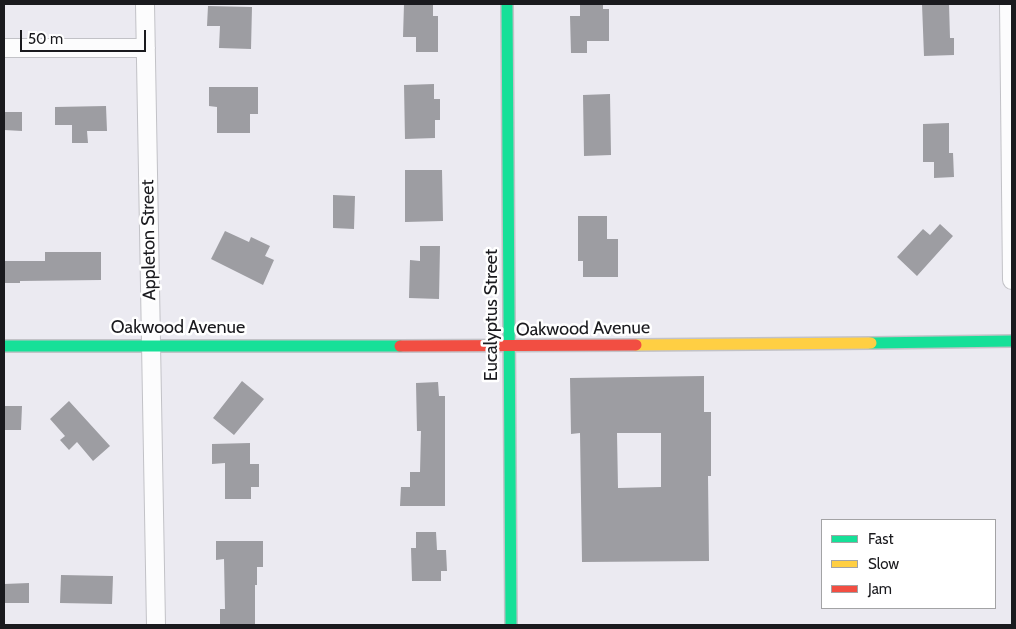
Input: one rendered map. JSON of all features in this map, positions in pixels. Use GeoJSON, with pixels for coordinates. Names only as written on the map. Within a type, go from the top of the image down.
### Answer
{"type":"FeatureCollection","features":[{"type":"Feature","properties":{"kind":"street","name":"Appleton Street"},"geometry":{"type":"LineString","coordinates":[[145,4],[156,625]]}},
{"type":"Feature","properties":{"kind":"street","name":"Eucalyptus Street"},"geometry":{"type":"LineString","coordinates":[[507,4],[511,625]]}},
{"type":"Feature","properties":{"kind":"street"},"geometry":{"type":"LineString","coordinates":[[1009,4],[1012,280]]}},
{"type":"Feature","properties":{"kind":"street"},"geometry":{"type":"LineString","coordinates":[[4,48],[146,48]]}},
{"type":"Feature","properties":{"kind":"street","name":"Oakwood Avenue"},"geometry":{"type":"LineString","coordinates":[[4,346],[509,347],[1012,341]]}},
{"type":"Feature","properties":{"kind":"building"},"geometry":{"type":"Polygon","coordinates":[[[404,4],[433,4],[433,16],[438,16],[438,52],[416,52],[416,37],[403,37],[404,4]]]}},
{"type":"Feature","properties":{"kind":"building"},"geometry":{"type":"Polygon","coordinates":[[[580,4],[603,4],[603,9],[609,9],[609,41],[587,41],[587,53],[571,53],[570,16],[580,16],[580,4]]]}},
{"type":"Feature","properties":{"kind":"building"},"geometry":{"type":"Polygon","coordinates":[[[922,4],[949,4],[950,38],[954,38],[954,55],[924,56],[922,4]]]}},
{"type":"Feature","properties":{"kind":"building"},"geometry":{"type":"Polygon","coordinates":[[[208,6],[252,7],[251,49],[219,48],[220,26],[207,26],[208,6]]]}},
{"type":"Feature","properties":{"kind":"building"},"geometry":{"type":"Polygon","coordinates":[[[434,84],[434,99],[440,99],[440,120],[435,120],[435,138],[405,139],[404,85],[434,84]]]}},
{"type":"Feature","properties":{"kind":"building"},"geometry":{"type":"Polygon","coordinates":[[[209,87],[258,87],[258,114],[250,114],[250,133],[217,133],[217,107],[209,106],[209,87]]]}},
{"type":"Feature","properties":{"kind":"building"},"geometry":{"type":"Polygon","coordinates":[[[610,94],[611,155],[584,156],[583,95],[610,94]]]}},
{"type":"Feature","properties":{"kind":"building"},"geometry":{"type":"Polygon","coordinates":[[[106,106],[107,131],[87,131],[88,143],[72,143],[72,125],[55,125],[55,107],[106,106]]]}},
{"type":"Feature","properties":{"kind":"building"},"geometry":{"type":"Polygon","coordinates":[[[4,112],[22,112],[22,131],[4,130],[4,112]]]}},
{"type":"Feature","properties":{"kind":"building"},"geometry":{"type":"Polygon","coordinates":[[[949,123],[949,153],[953,153],[954,177],[934,178],[934,162],[923,162],[923,124],[949,123]]]}},
{"type":"Feature","properties":{"kind":"building"},"geometry":{"type":"Polygon","coordinates":[[[405,170],[442,170],[443,221],[405,222],[405,170]]]}},
{"type":"Feature","properties":{"kind":"building"},"geometry":{"type":"Polygon","coordinates":[[[333,195],[355,196],[354,229],[333,228],[333,195]]]}},
{"type":"Feature","properties":{"kind":"building"},"geometry":{"type":"Polygon","coordinates":[[[578,216],[607,216],[607,239],[618,239],[618,277],[583,277],[583,261],[578,261],[578,216]]]}},
{"type":"Feature","properties":{"kind":"building"},"geometry":{"type":"Polygon","coordinates":[[[940,224],[953,236],[917,276],[897,257],[923,229],[930,235],[940,224]]]}},
{"type":"Feature","properties":{"kind":"building"},"geometry":{"type":"Polygon","coordinates":[[[225,231],[249,242],[251,237],[270,246],[265,256],[274,260],[263,285],[211,259],[225,231]]]}},
{"type":"Feature","properties":{"kind":"building"},"geometry":{"type":"Polygon","coordinates":[[[420,246],[440,246],[439,299],[409,298],[410,260],[420,261],[420,246]]]}},
{"type":"Feature","properties":{"kind":"building"},"geometry":{"type":"Polygon","coordinates":[[[45,252],[101,252],[101,280],[20,281],[20,283],[4,283],[4,261],[45,261],[45,252]]]}},
{"type":"Feature","properties":{"kind":"building"},"geometry":{"type":"Polygon","coordinates":[[[704,376],[704,412],[711,412],[711,476],[708,476],[709,561],[582,562],[580,433],[571,434],[570,378],[704,376]],[[617,433],[618,488],[661,487],[661,433],[617,433]]]}},
{"type":"Feature","properties":{"kind":"building"},"geometry":{"type":"Polygon","coordinates":[[[242,381],[264,399],[234,435],[213,418],[242,381]]]}},
{"type":"Feature","properties":{"kind":"building"},"geometry":{"type":"Polygon","coordinates":[[[438,382],[439,396],[445,396],[445,506],[400,506],[401,487],[410,487],[410,472],[420,472],[421,431],[417,431],[416,383],[438,382]]]}},
{"type":"Feature","properties":{"kind":"building"},"geometry":{"type":"Polygon","coordinates":[[[69,401],[110,446],[93,461],[77,442],[69,450],[60,440],[65,436],[50,419],[69,401]]]}},
{"type":"Feature","properties":{"kind":"building"},"geometry":{"type":"Polygon","coordinates":[[[4,406],[22,406],[21,430],[4,430],[4,406]]]}},
{"type":"Feature","properties":{"kind":"building"},"geometry":{"type":"Polygon","coordinates":[[[250,443],[250,464],[259,464],[259,487],[251,487],[251,499],[225,499],[225,463],[212,464],[212,444],[250,443]]]}},
{"type":"Feature","properties":{"kind":"building"},"geometry":{"type":"Polygon","coordinates":[[[416,532],[436,532],[437,550],[446,550],[447,571],[441,571],[441,581],[412,581],[411,548],[416,548],[416,532]]]}},
{"type":"Feature","properties":{"kind":"building"},"geometry":{"type":"Polygon","coordinates":[[[216,541],[263,541],[263,567],[257,567],[257,585],[255,585],[255,625],[220,625],[220,609],[225,609],[224,559],[216,560],[216,541]]]}},
{"type":"Feature","properties":{"kind":"building"},"geometry":{"type":"Polygon","coordinates":[[[61,575],[113,576],[112,604],[60,603],[61,575]]]}},
{"type":"Feature","properties":{"kind":"building"},"geometry":{"type":"Polygon","coordinates":[[[29,583],[29,603],[4,603],[4,584],[29,583]]]}},
{"type":"Feature","properties":{"kind":"traffic: fast"},"geometry":{"type":"LineString","coordinates":[[507,4],[511,625]]}},
{"type":"Feature","properties":{"kind":"traffic: fast"},"geometry":{"type":"LineString","coordinates":[[871,343],[1012,341]]}},
{"type":"Feature","properties":{"kind":"traffic: fast"},"geometry":{"type":"LineString","coordinates":[[4,346],[400,346]]}},
{"type":"Feature","properties":{"kind":"traffic: slow"},"geometry":{"type":"LineString","coordinates":[[636,345],[871,343]]}},
{"type":"Feature","properties":{"kind":"traffic: jam"},"geometry":{"type":"LineString","coordinates":[[400,346],[636,345]]}}]}
